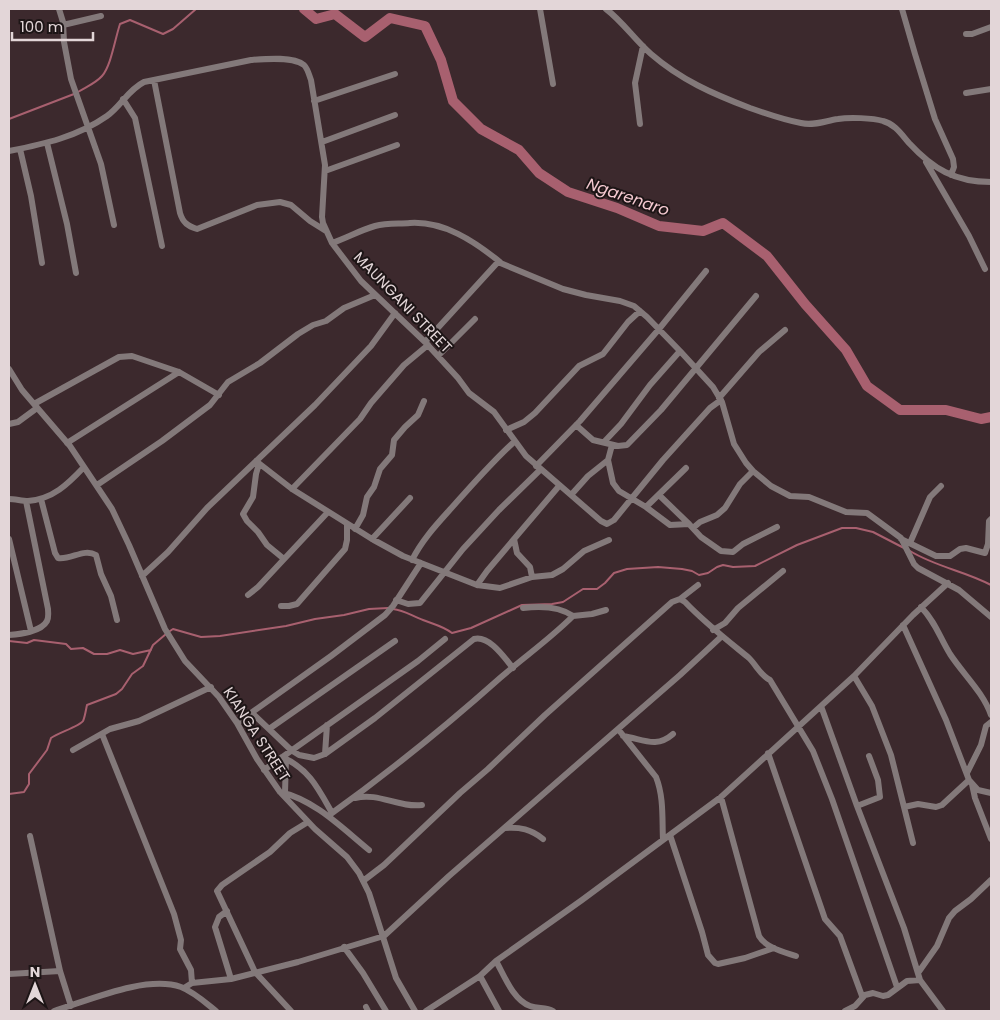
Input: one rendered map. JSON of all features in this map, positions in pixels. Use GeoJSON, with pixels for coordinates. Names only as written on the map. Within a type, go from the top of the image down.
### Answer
{"type":"FeatureCollection","features":[{"type":"Feature","properties":{"kind":"street"},"geometry":{"type":"LineString","coordinates":[[59,9],[71,79],[101,164],[114,226]]}},
{"type":"Feature","properties":{"kind":"street"},"geometry":{"type":"LineString","coordinates":[[540,9],[553,84]]}},
{"type":"Feature","properties":{"kind":"street"},"geometry":{"type":"LineString","coordinates":[[606,9],[667,68],[684,80],[729,100],[802,124],[844,118],[882,121],[890,124],[926,161],[939,170],[977,182],[991,182]]}},
{"type":"Feature","properties":{"kind":"street"},"geometry":{"type":"LineString","coordinates":[[902,9],[935,119],[953,159],[954,167],[951,175]]}},
{"type":"Feature","properties":{"kind":"street"},"geometry":{"type":"LineString","coordinates":[[63,25],[101,16]]}},
{"type":"Feature","properties":{"kind":"street"},"geometry":{"type":"LineString","coordinates":[[966,34],[972,34],[991,27]]}},
{"type":"Feature","properties":{"kind":"street"},"geometry":{"type":"LineString","coordinates":[[640,124],[635,83],[643,46]]}},
{"type":"Feature","properties":{"kind":"street","name":"MAUNGANI STREET"},"geometry":{"type":"LineString","coordinates":[[9,151],[47,143],[76,134],[107,116],[136,86],[154,80],[251,60],[287,60],[303,64],[308,71],[322,142],[325,171],[322,217],[326,232],[332,243],[361,281],[427,343],[469,393],[494,412],[514,442],[538,468],[607,524],[614,520],[759,352],[785,330]]}},
{"type":"Feature","properties":{"kind":"street"},"geometry":{"type":"LineString","coordinates":[[314,101],[396,74]]}},
{"type":"Feature","properties":{"kind":"street"},"geometry":{"type":"LineString","coordinates":[[154,80],[180,213],[182,220],[188,226],[197,229],[257,205],[280,202],[291,206],[326,232]]}},
{"type":"Feature","properties":{"kind":"street"},"geometry":{"type":"LineString","coordinates":[[966,93],[991,89]]}},
{"type":"Feature","properties":{"kind":"street"},"geometry":{"type":"LineString","coordinates":[[123,99],[135,118],[162,246]]}},
{"type":"Feature","properties":{"kind":"street"},"geometry":{"type":"LineString","coordinates":[[322,142],[395,115]]}},
{"type":"Feature","properties":{"kind":"street"},"geometry":{"type":"LineString","coordinates":[[47,143],[61,197],[76,273]]}},
{"type":"Feature","properties":{"kind":"street"},"geometry":{"type":"LineString","coordinates":[[325,171],[397,145]]}},
{"type":"Feature","properties":{"kind":"street"},"geometry":{"type":"LineString","coordinates":[[20,149],[31,196],[42,263]]}},
{"type":"Feature","properties":{"kind":"street"},"geometry":{"type":"LineString","coordinates":[[926,161],[974,243],[985,268]]}},
{"type":"Feature","properties":{"kind":"street"},"geometry":{"type":"LineString","coordinates":[[332,243],[375,226],[418,222],[454,232],[517,271],[563,289],[628,303],[640,310],[680,350],[720,399],[734,444],[753,471],[771,486],[790,496],[809,497],[846,512],[867,513],[901,538],[936,556],[950,556],[966,548],[986,553],[989,522],[991,519]]}},
{"type":"Feature","properties":{"kind":"street"},"geometry":{"type":"LineString","coordinates":[[292,489],[360,419],[371,403],[404,365],[427,343],[496,263],[500,262]]}},
{"type":"Feature","properties":{"kind":"street"},"geometry":{"type":"LineString","coordinates":[[396,600],[408,604],[420,603],[444,572],[659,329],[706,271]]}},
{"type":"Feature","properties":{"kind":"street"},"geometry":{"type":"LineString","coordinates":[[97,485],[162,441],[210,405],[228,382],[260,363],[298,334],[313,325],[326,321],[344,308],[375,295]]}},
{"type":"Feature","properties":{"kind":"street"},"geometry":{"type":"LineString","coordinates":[[576,425],[593,440],[612,445],[623,446],[627,444],[661,410],[756,296]]}},
{"type":"Feature","properties":{"kind":"street"},"geometry":{"type":"LineString","coordinates":[[506,430],[524,422],[535,413],[579,366],[587,360],[603,354],[640,310]]}},
{"type":"Feature","properties":{"kind":"street"},"geometry":{"type":"LineString","coordinates":[[142,576],[168,552],[203,513],[315,405],[371,346],[395,313]]}},
{"type":"Feature","properties":{"kind":"street"},"geometry":{"type":"LineString","coordinates":[[438,356],[475,319]]}},
{"type":"Feature","properties":{"kind":"street"},"geometry":{"type":"LineString","coordinates":[[604,442],[622,424],[650,385],[680,350]]}},
{"type":"Feature","properties":{"kind":"street"},"geometry":{"type":"LineString","coordinates":[[9,424],[18,422],[36,406],[119,357],[132,356],[179,372],[219,395]]}},
{"type":"Feature","properties":{"kind":"street","name":"KIANGA STREET"},"geometry":{"type":"LineString","coordinates":[[9,369],[22,390],[67,443],[112,509],[130,545],[165,629],[185,661],[211,687],[237,723],[264,770],[308,822],[347,856],[363,881],[384,936],[396,978],[415,1011]]}},
{"type":"Feature","properties":{"kind":"street"},"geometry":{"type":"LineString","coordinates":[[67,443],[179,372]]}},
{"type":"Feature","properties":{"kind":"street"},"geometry":{"type":"LineString","coordinates":[[355,529],[363,515],[367,497],[374,487],[380,469],[392,455],[394,440],[418,415],[424,402]]}},
{"type":"Feature","properties":{"kind":"street"},"geometry":{"type":"LineString","coordinates":[[412,560],[428,534],[475,480],[514,442]]}},
{"type":"Feature","properties":{"kind":"street"},"geometry":{"type":"LineString","coordinates":[[612,445],[608,460],[616,488],[670,525],[691,526],[717,515],[725,508],[740,484],[753,471]]}},
{"type":"Feature","properties":{"kind":"street"},"geometry":{"type":"LineString","coordinates":[[571,495],[588,476],[608,460]]}},
{"type":"Feature","properties":{"kind":"street"},"geometry":{"type":"LineString","coordinates":[[257,463],[292,489],[372,540],[412,560],[477,585],[500,588],[532,577],[552,575],[563,569],[584,551],[609,540]]}},
{"type":"Feature","properties":{"kind":"street"},"geometry":{"type":"LineString","coordinates":[[257,463],[253,497],[243,514],[267,545],[284,559]]}},
{"type":"Feature","properties":{"kind":"street"},"geometry":{"type":"LineString","coordinates":[[9,499],[41,500],[56,493],[71,482],[84,467]]}},
{"type":"Feature","properties":{"kind":"street"},"geometry":{"type":"LineString","coordinates":[[646,507],[686,468]]}},
{"type":"Feature","properties":{"kind":"street"},"geometry":{"type":"LineString","coordinates":[[477,585],[559,486]]}},
{"type":"Feature","properties":{"kind":"street"},"geometry":{"type":"LineString","coordinates":[[910,543],[930,497],[941,486]]}},
{"type":"Feature","properties":{"kind":"street"},"geometry":{"type":"LineString","coordinates":[[659,495],[709,544],[721,552],[729,553],[777,527]]}},
{"type":"Feature","properties":{"kind":"street"},"geometry":{"type":"LineString","coordinates":[[372,540],[410,498]]}},
{"type":"Feature","properties":{"kind":"street"},"geometry":{"type":"LineString","coordinates":[[41,500],[58,558],[86,553],[96,555],[101,574],[111,596],[116,620]]}},
{"type":"Feature","properties":{"kind":"street"},"geometry":{"type":"LineString","coordinates":[[9,635],[31,631],[48,620],[26,501]]}},
{"type":"Feature","properties":{"kind":"street"},"geometry":{"type":"LineString","coordinates":[[248,595],[258,587],[328,512]]}},
{"type":"Feature","properties":{"kind":"street"},"geometry":{"type":"LineString","coordinates":[[280,606],[297,604],[345,550],[348,525]]}},
{"type":"Feature","properties":{"kind":"street"},"geometry":{"type":"LineString","coordinates":[[901,538],[914,564],[918,568],[959,590],[991,617]]}},
{"type":"Feature","properties":{"kind":"street"},"geometry":{"type":"LineString","coordinates":[[9,539],[31,631]]}},
{"type":"Feature","properties":{"kind":"street"},"geometry":{"type":"LineString","coordinates":[[514,539],[517,553],[530,568],[532,577]]}},
{"type":"Feature","properties":{"kind":"street"},"geometry":{"type":"LineString","coordinates":[[237,723],[385,615],[420,563]]}},
{"type":"Feature","properties":{"kind":"street"},"geometry":{"type":"LineString","coordinates":[[713,630],[726,623],[738,608],[783,571]]}},
{"type":"Feature","properties":{"kind":"street"},"geometry":{"type":"LineString","coordinates":[[426,1011],[480,976],[496,961],[664,840],[720,797],[854,676],[921,607],[948,583]]}},
{"type":"Feature","properties":{"kind":"street"},"geometry":{"type":"LineString","coordinates":[[363,881],[384,865],[545,715],[672,602],[680,599],[698,584]]}},
{"type":"Feature","properties":{"kind":"street"},"geometry":{"type":"LineString","coordinates":[[680,599],[713,630],[750,660],[763,676],[770,680],[813,751],[832,799],[897,987]]}},
{"type":"Feature","properties":{"kind":"street"},"geometry":{"type":"LineString","coordinates":[[921,607],[933,620],[949,653],[977,690],[991,716]]}},
{"type":"Feature","properties":{"kind":"street"},"geometry":{"type":"LineString","coordinates":[[523,608],[551,608],[567,612],[573,616]]}},
{"type":"Feature","properties":{"kind":"street"},"geometry":{"type":"LineString","coordinates":[[330,815],[442,728],[558,631],[573,616],[606,610]]}},
{"type":"Feature","properties":{"kind":"street"},"geometry":{"type":"LineString","coordinates":[[903,625],[946,720],[991,839]]}},
{"type":"Feature","properties":{"kind":"street"},"geometry":{"type":"LineString","coordinates":[[184,988],[192,983],[231,979],[298,962],[384,936],[722,636]]}},
{"type":"Feature","properties":{"kind":"street"},"geometry":{"type":"LineString","coordinates":[[252,713],[291,750],[308,758],[325,754],[375,718],[474,639],[479,638],[497,649],[513,668]]}},
{"type":"Feature","properties":{"kind":"street"},"geometry":{"type":"LineString","coordinates":[[264,770],[284,758],[291,750],[418,661],[445,639]]}},
{"type":"Feature","properties":{"kind":"street"},"geometry":{"type":"LineString","coordinates":[[269,729],[395,641]]}},
{"type":"Feature","properties":{"kind":"street"},"geometry":{"type":"LineString","coordinates":[[854,676],[872,706],[891,756],[913,843]]}},
{"type":"Feature","properties":{"kind":"street"},"geometry":{"type":"LineString","coordinates":[[73,750],[102,734],[139,721],[211,687]]}},
{"type":"Feature","properties":{"kind":"street"},"geometry":{"type":"LineString","coordinates":[[821,706],[894,902],[920,980],[943,1011]]}},
{"type":"Feature","properties":{"kind":"street"},"geometry":{"type":"LineString","coordinates":[[904,807],[918,804],[936,807],[942,805],[969,779],[986,726],[991,722]]}},
{"type":"Feature","properties":{"kind":"street"},"geometry":{"type":"LineString","coordinates":[[325,754],[327,725]]}},
{"type":"Feature","properties":{"kind":"street"},"geometry":{"type":"LineString","coordinates":[[618,729],[656,778],[659,785],[664,840]]}},
{"type":"Feature","properties":{"kind":"street"},"geometry":{"type":"LineString","coordinates":[[102,734],[174,914],[180,934],[180,949],[191,970],[192,983]]}},
{"type":"Feature","properties":{"kind":"street"},"geometry":{"type":"LineString","coordinates":[[624,736],[656,743],[666,740],[673,734]]}},
{"type":"Feature","properties":{"kind":"street"},"geometry":{"type":"LineString","coordinates":[[768,754],[825,919],[840,936],[862,996]]}},
{"type":"Feature","properties":{"kind":"street"},"geometry":{"type":"LineString","coordinates":[[857,806],[880,797],[878,780],[869,756]]}},
{"type":"Feature","properties":{"kind":"street"},"geometry":{"type":"LineString","coordinates":[[284,758],[301,767],[308,774],[330,815]]}},
{"type":"Feature","properties":{"kind":"street"},"geometry":{"type":"LineString","coordinates":[[284,758],[282,792],[303,800],[330,815],[369,850]]}},
{"type":"Feature","properties":{"kind":"street"},"geometry":{"type":"LineString","coordinates":[[969,779],[978,790],[991,793]]}},
{"type":"Feature","properties":{"kind":"street"},"geometry":{"type":"LineString","coordinates":[[351,799],[361,796],[377,797],[403,805],[422,805]]}},
{"type":"Feature","properties":{"kind":"street"},"geometry":{"type":"LineString","coordinates":[[720,797],[759,936],[765,943],[774,948],[796,956]]}},
{"type":"Feature","properties":{"kind":"street"},"geometry":{"type":"LineString","coordinates":[[291,1011],[255,972],[217,891],[218,887],[270,852],[290,833],[308,822]]}},
{"type":"Feature","properties":{"kind":"street"},"geometry":{"type":"LineString","coordinates":[[505,828],[522,828],[543,839]]}},
{"type":"Feature","properties":{"kind":"street"},"geometry":{"type":"LineString","coordinates":[[670,835],[711,960],[718,964],[745,958],[774,948]]}},
{"type":"Feature","properties":{"kind":"street"},"geometry":{"type":"LineString","coordinates":[[30,836],[60,971],[71,1006]]}},
{"type":"Feature","properties":{"kind":"street"},"geometry":{"type":"LineString","coordinates":[[918,973],[937,946],[949,918],[991,880]]}},
{"type":"Feature","properties":{"kind":"street"},"geometry":{"type":"LineString","coordinates":[[228,911],[219,917],[215,927],[231,979]]}},
{"type":"Feature","properties":{"kind":"street"},"geometry":{"type":"LineString","coordinates":[[344,947],[363,973],[386,1011]]}},
{"type":"Feature","properties":{"kind":"street"},"geometry":{"type":"LineString","coordinates":[[496,961],[522,1002],[553,1011]]}},
{"type":"Feature","properties":{"kind":"street"},"geometry":{"type":"LineString","coordinates":[[9,974],[60,971]]}},
{"type":"Feature","properties":{"kind":"street"},"geometry":{"type":"LineString","coordinates":[[480,976],[499,1011]]}},
{"type":"Feature","properties":{"kind":"street"},"geometry":{"type":"LineString","coordinates":[[845,1011],[855,1006],[862,996],[873,994],[888,995],[907,980],[920,980]]}},
{"type":"Feature","properties":{"kind":"street"},"geometry":{"type":"LineString","coordinates":[[54,1011],[134,986],[164,983],[184,988],[216,1011]]}},
{"type":"Feature","properties":{"kind":"waterway"},"geometry":{"type":"LineString","coordinates":[[78,92],[97,81],[105,72],[120,24],[130,20],[163,34],[173,29],[196,9]]}},
{"type":"Feature","properties":{"kind":"waterway","name":"Ngarenaro"},"geometry":{"type":"LineString","coordinates":[[304,9],[316,19],[335,14],[365,37],[390,18],[425,26],[441,60],[453,101],[481,129],[519,150],[539,173],[568,192],[617,208],[659,226],[703,231],[723,223],[767,256],[805,304],[846,350],[867,386],[900,410],[946,410],[981,419],[991,417]]}},
{"type":"Feature","properties":{"kind":"waterway"},"geometry":{"type":"LineString","coordinates":[[9,119],[74,94]]}},
{"type":"Feature","properties":{"kind":"waterway"},"geometry":{"type":"LineString","coordinates":[[393,609],[438,625],[452,633],[471,628],[522,605],[563,602],[583,589],[597,589],[614,573],[627,569],[658,567],[682,569],[699,575],[708,573],[723,565],[733,567],[755,566],[797,545],[842,528],[856,528],[873,532],[904,548]]}},
{"type":"Feature","properties":{"kind":"waterway"},"geometry":{"type":"LineString","coordinates":[[910,551],[991,585]]}},
{"type":"Feature","properties":{"kind":"waterway"},"geometry":{"type":"LineString","coordinates":[[170,631],[173,629],[201,637],[220,636],[286,626],[369,609],[388,608]]}},
{"type":"Feature","properties":{"kind":"waterway"},"geometry":{"type":"LineString","coordinates":[[9,794],[24,792],[29,784],[29,774],[47,750],[51,738],[81,723],[84,719],[87,705],[116,694],[122,689],[132,674],[143,666],[153,645],[166,634]]}},
{"type":"Feature","properties":{"kind":"waterway"},"geometry":{"type":"LineString","coordinates":[[9,641],[27,643],[34,640],[66,644],[71,649],[83,648],[94,654],[107,654],[120,650],[133,654],[151,650]]}}]}
